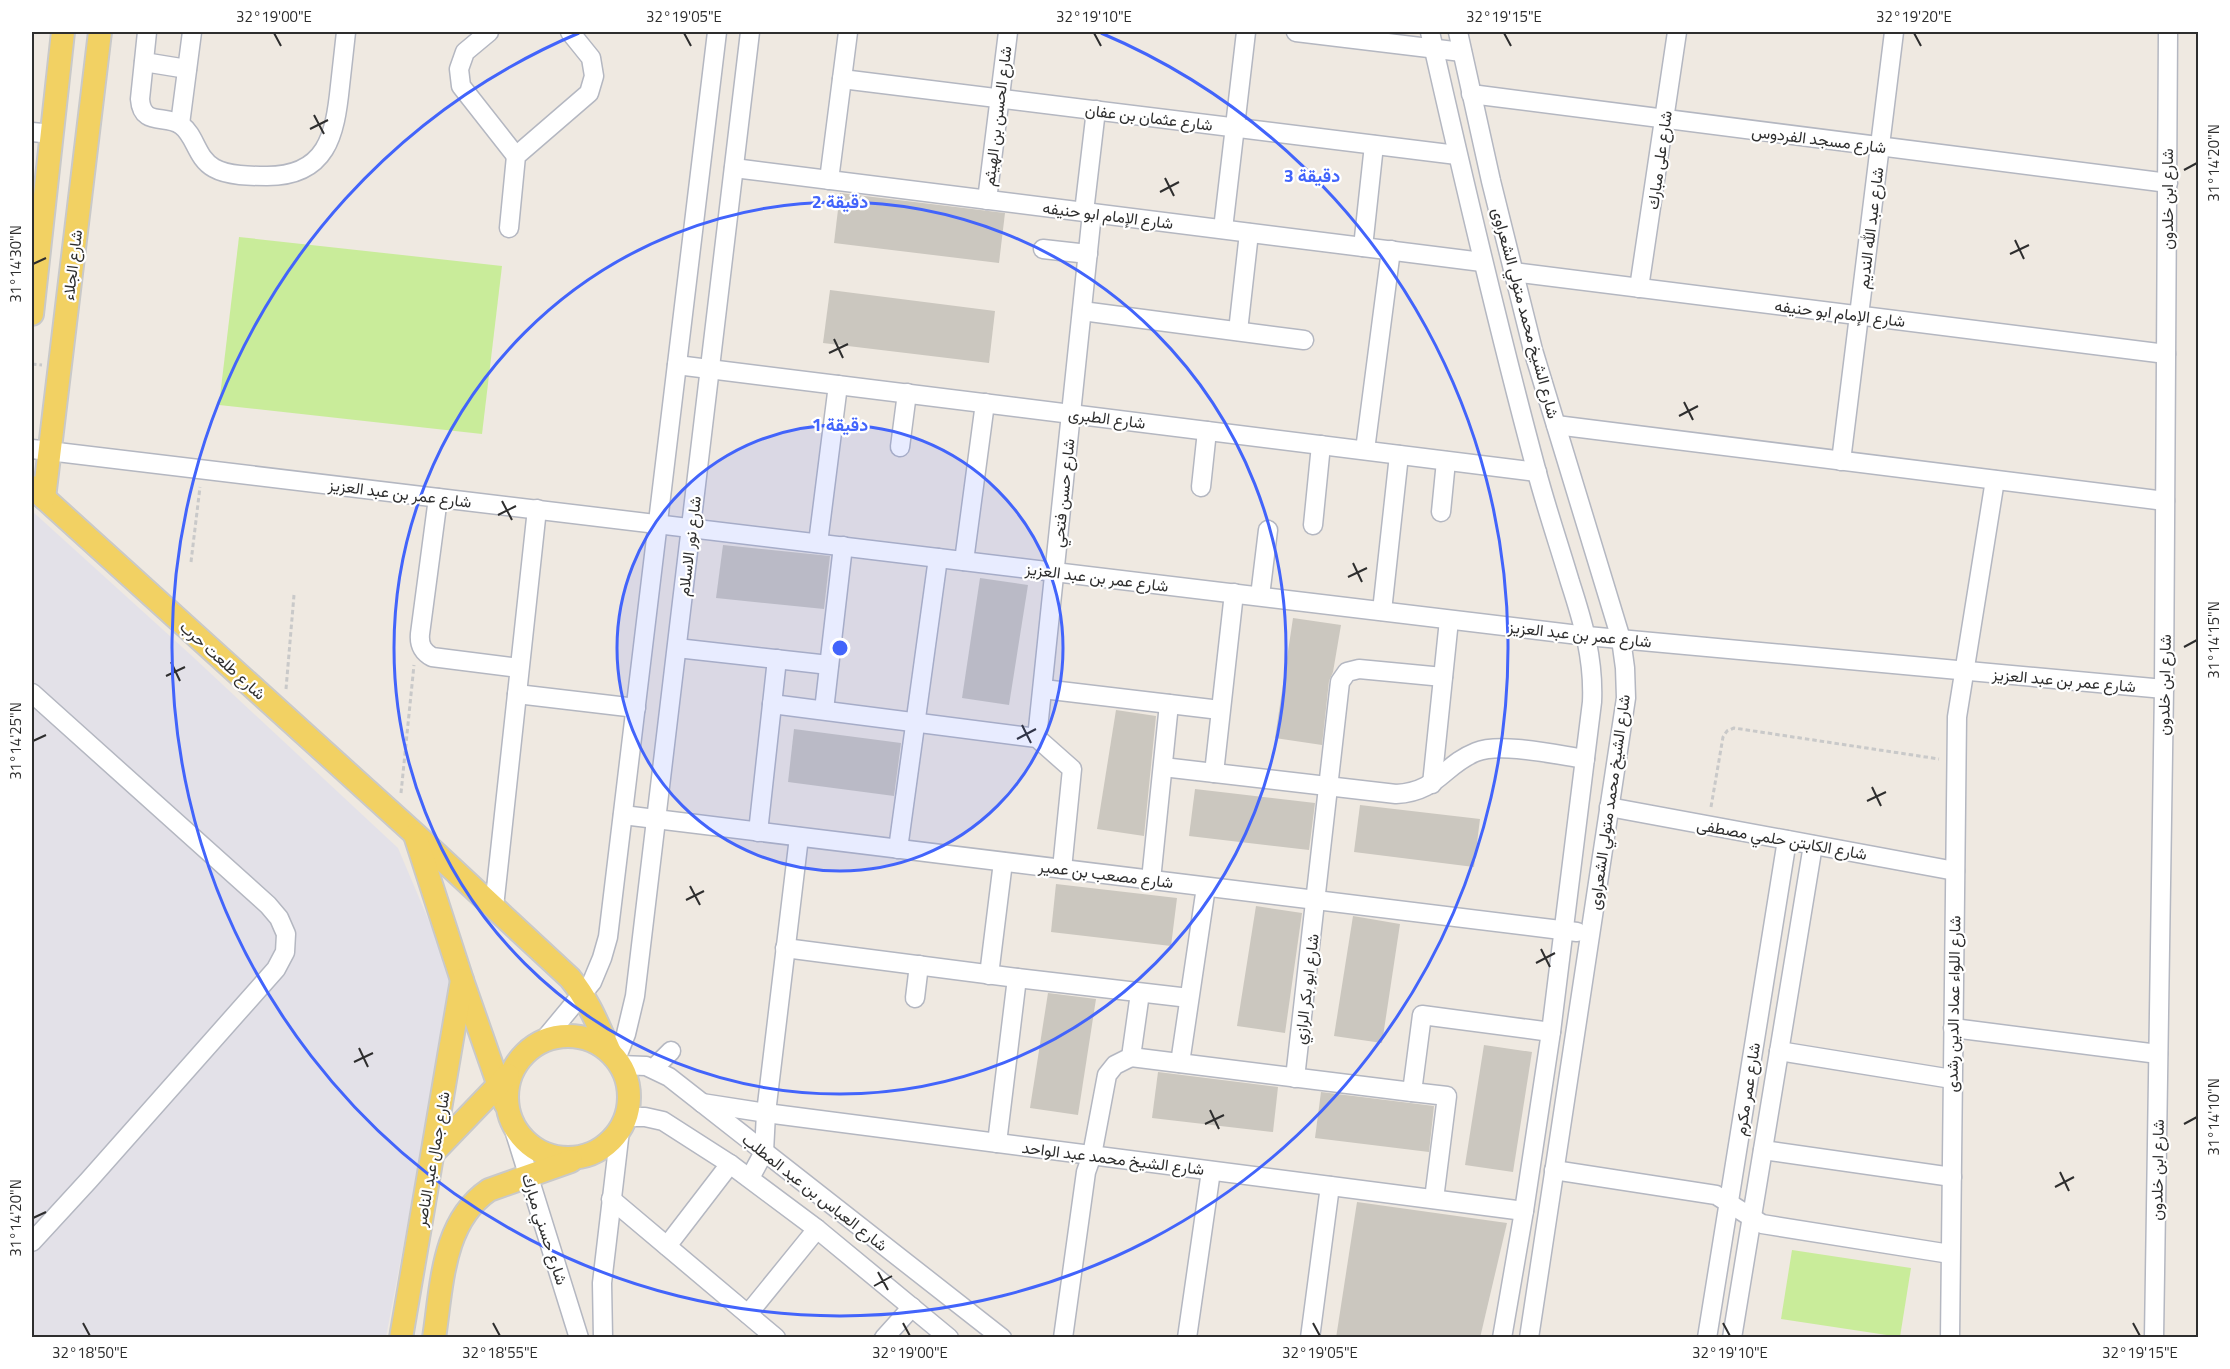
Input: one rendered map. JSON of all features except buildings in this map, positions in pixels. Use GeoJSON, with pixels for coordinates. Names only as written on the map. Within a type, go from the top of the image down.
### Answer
{"type":"FeatureCollection","features":[{"type":"Feature","properties":{"kind":"main road"},"geometry":{"type":"LineString","coordinates":[[32,314],[41,133],[63,32]]}},
{"type":"Feature","properties":{"kind":"main road","name":"شارع الجلاء"},"geometry":{"type":"LineString","coordinates":[[38,493],[41,450],[100,32]]}},
{"type":"Feature","properties":{"kind":"main road","name":"شارع طلعت حرب"},"geometry":{"type":"LineString","coordinates":[[38,493],[415,834],[570,978],[583,994],[615,1058]]}},
{"type":"Feature","properties":{"kind":"main road"},"geometry":{"type":"LineString","coordinates":[[415,834],[462,980],[506,1078],[508,1083],[509,1114],[523,1139],[541,1153],[563,1159],[586,1156],[599,1150],[611,1141],[623,1124],[629,1090],[615,1058],[585,1038],[557,1037],[543,1041],[521,1058],[506,1078],[434,1152]]}},
{"type":"Feature","properties":{"kind":"main road","name":"شارع جمال عبد الناصر"},"geometry":{"type":"LineString","coordinates":[[401,1338],[462,980]]}},
{"type":"Feature","properties":{"kind":"main road","name":"شارع جمال عبد الناصر"},"geometry":{"type":"LineString","coordinates":[[434,1338],[449,1246],[460,1220],[477,1198],[489,1190],[586,1156]]}},
{"type":"Feature","properties":{"kind":"street"},"geometry":{"type":"LineString","coordinates":[[147,32],[140,108],[145,114],[152,118],[180,124],[190,135],[204,160],[214,168],[226,172],[282,176],[301,170],[317,159],[329,143],[336,124],[346,32]]}},
{"type":"Feature","properties":{"kind":"street"},"geometry":{"type":"LineString","coordinates":[[180,124],[192,32]]}},
{"type":"Feature","properties":{"kind":"street"},"geometry":{"type":"LineString","coordinates":[[489,32],[465,52],[459,69],[460,86],[516,156]]}},
{"type":"Feature","properties":{"kind":"street"},"geometry":{"type":"LineString","coordinates":[[509,228],[516,156],[589,93],[594,76],[591,58],[570,32]]}},
{"type":"Feature","properties":{"kind":"street","name":"شارع نور الاسلام"},"geometry":{"type":"LineString","coordinates":[[543,1041],[592,982],[603,957],[608,937],[717,32]]}},
{"type":"Feature","properties":{"kind":"street","name":"شارع نور الاسلام"},"geometry":{"type":"LineString","coordinates":[[615,1058],[626,1034],[633,1009],[750,32]]}},
{"type":"Feature","properties":{"kind":"street"},"geometry":{"type":"LineString","coordinates":[[829,180],[848,32]]}},
{"type":"Feature","properties":{"kind":"street","name":"شارع الحسن بن الهيثم"},"geometry":{"type":"LineString","coordinates":[[987,200],[1008,32]]}},
{"type":"Feature","properties":{"kind":"street"},"geometry":{"type":"LineString","coordinates":[[1223,229],[1246,32]]}},
{"type":"Feature","properties":{"kind":"street"},"geometry":{"type":"LineString","coordinates":[[1296,32],[1432,40],[1462,52]]}},
{"type":"Feature","properties":{"kind":"street","name":"شارع الشيخ محمد متولي الشعراوى"},"geometry":{"type":"LineString","coordinates":[[1458,32],[1513,272],[1556,425],[1621,639],[1625,668],[1626,698],[1529,1338]]}},
{"type":"Feature","properties":{"kind":"street","name":"شارع على مبارك"},"geometry":{"type":"LineString","coordinates":[[1639,288],[1677,32]]}},
{"type":"Feature","properties":{"kind":"street","name":"شارع عبد الله النديم"},"geometry":{"type":"LineString","coordinates":[[1841,461],[1894,32]]}},
{"type":"Feature","properties":{"kind":"street","name":"شارع ابن خلدون"},"geometry":{"type":"LineString","coordinates":[[2154,1338],[2164,689],[2168,32]]}},
{"type":"Feature","properties":{"kind":"street","name":"شارع الشيخ محمد متولي الشعراوى"},"geometry":{"type":"LineString","coordinates":[[1432,40],[1482,262],[1537,472],[1587,636],[1593,685],[1551,1032],[1502,1338]]}},
{"type":"Feature","properties":{"kind":"street"},"geometry":{"type":"LineString","coordinates":[[144,62],[187,69]]}},
{"type":"Feature","properties":{"kind":"street","name":"شارع عثمان بن عفان"},"geometry":{"type":"LineString","coordinates":[[842,79],[1457,155]]}},
{"type":"Feature","properties":{"kind":"street","name":"شارع مسجد الفردوس"},"geometry":{"type":"LineString","coordinates":[[1471,94],[2168,183]]}},
{"type":"Feature","properties":{"kind":"street","name":"شارع حسن فتحي"},"geometry":{"type":"LineString","coordinates":[[1037,738],[1088,254],[1088,212],[1096,110]]}},
{"type":"Feature","properties":{"kind":"street"},"geometry":{"type":"LineString","coordinates":[[1363,247],[1374,145]]}},
{"type":"Feature","properties":{"kind":"street","name":"شارع الإمام ابو حنيفه"},"geometry":{"type":"LineString","coordinates":[[734,168],[1482,262]]}},
{"type":"Feature","properties":{"kind":"street"},"geometry":{"type":"LineString","coordinates":[[1238,332],[1250,233]]}},
{"type":"Feature","properties":{"kind":"street"},"geometry":{"type":"LineString","coordinates":[[1043,249],[1088,254]]}},
{"type":"Feature","properties":{"kind":"street"},"geometry":{"type":"LineString","coordinates":[[1365,450],[1391,250]]}},
{"type":"Feature","properties":{"kind":"street","name":"شارع الإمام ابو حنيفه"},"geometry":{"type":"LineString","coordinates":[[1513,272],[2166,354]]}},
{"type":"Feature","properties":{"kind":"street"},"geometry":{"type":"LineString","coordinates":[[1082,312],[1304,340]]}},
{"type":"Feature","properties":{"kind":"street","name":"شارع الطبرى"},"geometry":{"type":"LineString","coordinates":[[677,365],[1537,472]]}},
{"type":"Feature","properties":{"kind":"street"},"geometry":{"type":"LineString","coordinates":[[818,543],[838,385]]}},
{"type":"Feature","properties":{"kind":"street"},"geometry":{"type":"LineString","coordinates":[[900,447],[907,393]]}},
{"type":"Feature","properties":{"kind":"street"},"geometry":{"type":"LineString","coordinates":[[964,561],[985,403]]}},
{"type":"Feature","properties":{"kind":"street"},"geometry":{"type":"LineString","coordinates":[[1556,425],[2165,501]]}},
{"type":"Feature","properties":{"kind":"street"},"geometry":{"type":"LineString","coordinates":[[1201,487],[1207,431]]}},
{"type":"Feature","properties":{"kind":"street"},"geometry":{"type":"LineString","coordinates":[[1313,525],[1321,445]]}},
{"type":"Feature","properties":{"kind":"street","name":"شارع عمر بن عبد العزيز"},"geometry":{"type":"LineString","coordinates":[[41,450],[1587,636],[2164,689]]}},
{"type":"Feature","properties":{"kind":"street"},"geometry":{"type":"LineString","coordinates":[[1382,611],[1399,455]]}},
{"type":"Feature","properties":{"kind":"street"},"geometry":{"type":"LineString","coordinates":[[1441,512],[1446,461]]}},
{"type":"Feature","properties":{"kind":"street","name":"شارع اللواء عماد الدين رشدى"},"geometry":{"type":"LineString","coordinates":[[1950,1338],[1957,717],[1995,480]]}},
{"type":"Feature","properties":{"kind":"street"},"geometry":{"type":"LineString","coordinates":[[438,498],[420,634],[421,646],[432,657],[519,668]]}},
{"type":"Feature","properties":{"kind":"street"},"geometry":{"type":"LineString","coordinates":[[494,907],[537,509]]}},
{"type":"Feature","properties":{"kind":"street"},"geometry":{"type":"LineString","coordinates":[[1260,596],[1268,530]]}},
{"type":"Feature","properties":{"kind":"street"},"geometry":{"type":"LineString","coordinates":[[824,710],[843,546]]}},
{"type":"Feature","properties":{"kind":"street"},"geometry":{"type":"LineString","coordinates":[[898,849],[938,558]]}},
{"type":"Feature","properties":{"kind":"street"},"geometry":{"type":"LineString","coordinates":[[1214,773],[1234,593]]}},
{"type":"Feature","properties":{"kind":"street"},"geometry":{"type":"LineString","coordinates":[[1432,784],[1449,620]]}},
{"type":"Feature","properties":{"kind":"street"},"geometry":{"type":"LineString","coordinates":[[677,648],[829,665]]}},
{"type":"Feature","properties":{"kind":"street"},"geometry":{"type":"LineString","coordinates":[[758,832],[777,659]]}},
{"type":"Feature","properties":{"kind":"street","name":"شارع ابو بكر الرازي"},"geometry":{"type":"LineString","coordinates":[[1295,1077],[1340,682],[1351,670],[1359,669],[1443,677]]}},
{"type":"Feature","properties":{"kind":"street"},"geometry":{"type":"LineString","coordinates":[[1043,689],[1220,710]]}},
{"type":"Feature","properties":{"kind":"street"},"geometry":{"type":"LineString","coordinates":[[32,693],[245,883],[279,918],[286,934],[285,952],[276,969],[32,1242]]}},
{"type":"Feature","properties":{"kind":"street"},"geometry":{"type":"LineString","coordinates":[[517,694],[636,708]]}},
{"type":"Feature","properties":{"kind":"street"},"geometry":{"type":"LineString","coordinates":[[772,704],[1037,738],[1072,769],[1062,869]]}},
{"type":"Feature","properties":{"kind":"street"},"geometry":{"type":"LineString","coordinates":[[1151,880],[1169,704]]}},
{"type":"Feature","properties":{"kind":"street"},"geometry":{"type":"LineString","coordinates":[[1163,767],[1396,794],[1415,792],[1432,784],[1474,752],[1493,748],[1585,759]]}},
{"type":"Feature","properties":{"kind":"street","name":"شارع الكابتن حلمي مصطفى"},"geometry":{"type":"LineString","coordinates":[[1609,807],[1955,871]]}},
{"type":"Feature","properties":{"kind":"street","name":"شارع مصعب بن عمير"},"geometry":{"type":"LineString","coordinates":[[623,815],[1590,933]]}},
{"type":"Feature","properties":{"kind":"street"},"geometry":{"type":"LineString","coordinates":[[750,1178],[764,1152],[766,1113],[799,837]]}},
{"type":"Feature","properties":{"kind":"street","name":"شارع عمر مكرم"},"geometry":{"type":"LineString","coordinates":[[1707,1338],[1787,840]]}},
{"type":"Feature","properties":{"kind":"street","name":"شارع عمر مكرم"},"geometry":{"type":"LineString","coordinates":[[1732,1338],[1814,845]]}},
{"type":"Feature","properties":{"kind":"street"},"geometry":{"type":"LineString","coordinates":[[989,975],[1003,862]]}},
{"type":"Feature","properties":{"kind":"street"},"geometry":{"type":"LineString","coordinates":[[1180,1063],[1206,887]]}},
{"type":"Feature","properties":{"kind":"street"},"geometry":{"type":"LineString","coordinates":[[785,948],[1189,998]]}},
{"type":"Feature","properties":{"kind":"street"},"geometry":{"type":"LineString","coordinates":[[915,998],[919,965]]}},
{"type":"Feature","properties":{"kind":"street"},"geometry":{"type":"LineString","coordinates":[[997,1143],[1017,978]]}},
{"type":"Feature","properties":{"kind":"street"},"geometry":{"type":"LineString","coordinates":[[1131,1056],[1140,993]]}},
{"type":"Feature","properties":{"kind":"street"},"geometry":{"type":"LineString","coordinates":[[1412,1092],[1422,1015],[1551,1032]]}},
{"type":"Feature","properties":{"kind":"street"},"geometry":{"type":"LineString","coordinates":[[1953,1028],[2158,1054]]}},
{"type":"Feature","properties":{"kind":"street"},"geometry":{"type":"LineString","coordinates":[[654,1068],[671,1051]]}},
{"type":"Feature","properties":{"kind":"street"},"geometry":{"type":"LineString","coordinates":[[1779,1051],[1952,1079]]}},
{"type":"Feature","properties":{"kind":"street"},"geometry":{"type":"LineString","coordinates":[[1063,1338],[1086,1172],[1092,1155],[1107,1075],[1115,1065],[1131,1056],[1448,1096],[1434,1199]]}},
{"type":"Feature","properties":{"kind":"street","name":"شارع العباس بن عبد المطلب"},"geometry":{"type":"LineString","coordinates":[[615,1058],[654,1068],[669,1077],[1002,1338]]}},
{"type":"Feature","properties":{"kind":"street","name":"شارع الشيخ محمد عبد الواحد"},"geometry":{"type":"LineString","coordinates":[[702,1103],[1524,1211]]}},
{"type":"Feature","properties":{"kind":"street","name":"شارع حسني مبارك"},"geometry":{"type":"LineString","coordinates":[[509,1114],[578,1335]]}},
{"type":"Feature","properties":{"kind":"street","name":"شارع العباس بن عبد المطلب"},"geometry":{"type":"LineString","coordinates":[[623,1124],[645,1117],[672,1125],[750,1178],[817,1229],[949,1338]]}},
{"type":"Feature","properties":{"kind":"street"},"geometry":{"type":"LineString","coordinates":[[578,1335],[603,1338],[602,1283],[611,1199],[623,1124]]}},
{"type":"Feature","properties":{"kind":"street"},"geometry":{"type":"LineString","coordinates":[[1763,1150],[1952,1177]]}},
{"type":"Feature","properties":{"kind":"street"},"geometry":{"type":"LineString","coordinates":[[668,1246],[730,1164]]}},
{"type":"Feature","properties":{"kind":"street"},"geometry":{"type":"LineString","coordinates":[[1554,1170],[1716,1195],[1762,1224],[1950,1254]]}},
{"type":"Feature","properties":{"kind":"street"},"geometry":{"type":"LineString","coordinates":[[1187,1338],[1211,1171]]}},
{"type":"Feature","properties":{"kind":"street"},"geometry":{"type":"LineString","coordinates":[[1310,1338],[1330,1186]]}},
{"type":"Feature","properties":{"kind":"street"},"geometry":{"type":"LineString","coordinates":[[611,1199],[668,1246],[753,1326],[776,1338]]}},
{"type":"Feature","properties":{"kind":"street"},"geometry":{"type":"LineString","coordinates":[[753,1326],[817,1229]]}},
{"type":"Feature","properties":{"kind":"street"},"geometry":{"type":"LineString","coordinates":[[884,1338],[912,1306]]}},
{"type":"Feature","properties":{"kind":"path"},"geometry":{"type":"LineString","coordinates":[[191,562],[202,470]]}},
{"type":"Feature","properties":{"kind":"path"},"geometry":{"type":"LineString","coordinates":[[284,715],[294,595]]}},
{"type":"Feature","properties":{"kind":"path"},"geometry":{"type":"LineString","coordinates":[[398,819],[414,666],[424,651]]}},
{"type":"Feature","properties":{"kind":"path"},"geometry":{"type":"LineString","coordinates":[[1708,826],[1723,737],[1727,731],[1734,728],[1956,762]]}},
{"type":"Feature","properties":{"kind":"shaded area"},"geometry":{"type":"Polygon","coordinates":[[[32,511],[398,848],[454,980],[386,1337],[32,1337],[32,511]]]}},
{"type":"Feature","properties":{"kind":"green space"},"geometry":{"type":"Polygon","coordinates":[[[239,237],[502,266],[482,434],[219,405],[239,237]]]}},
{"type":"Feature","properties":{"kind":"green space"},"geometry":{"type":"Polygon","coordinates":[[[1792,1250],[1911,1268],[1900,1337],[1781,1319],[1792,1250]]]}}]}
